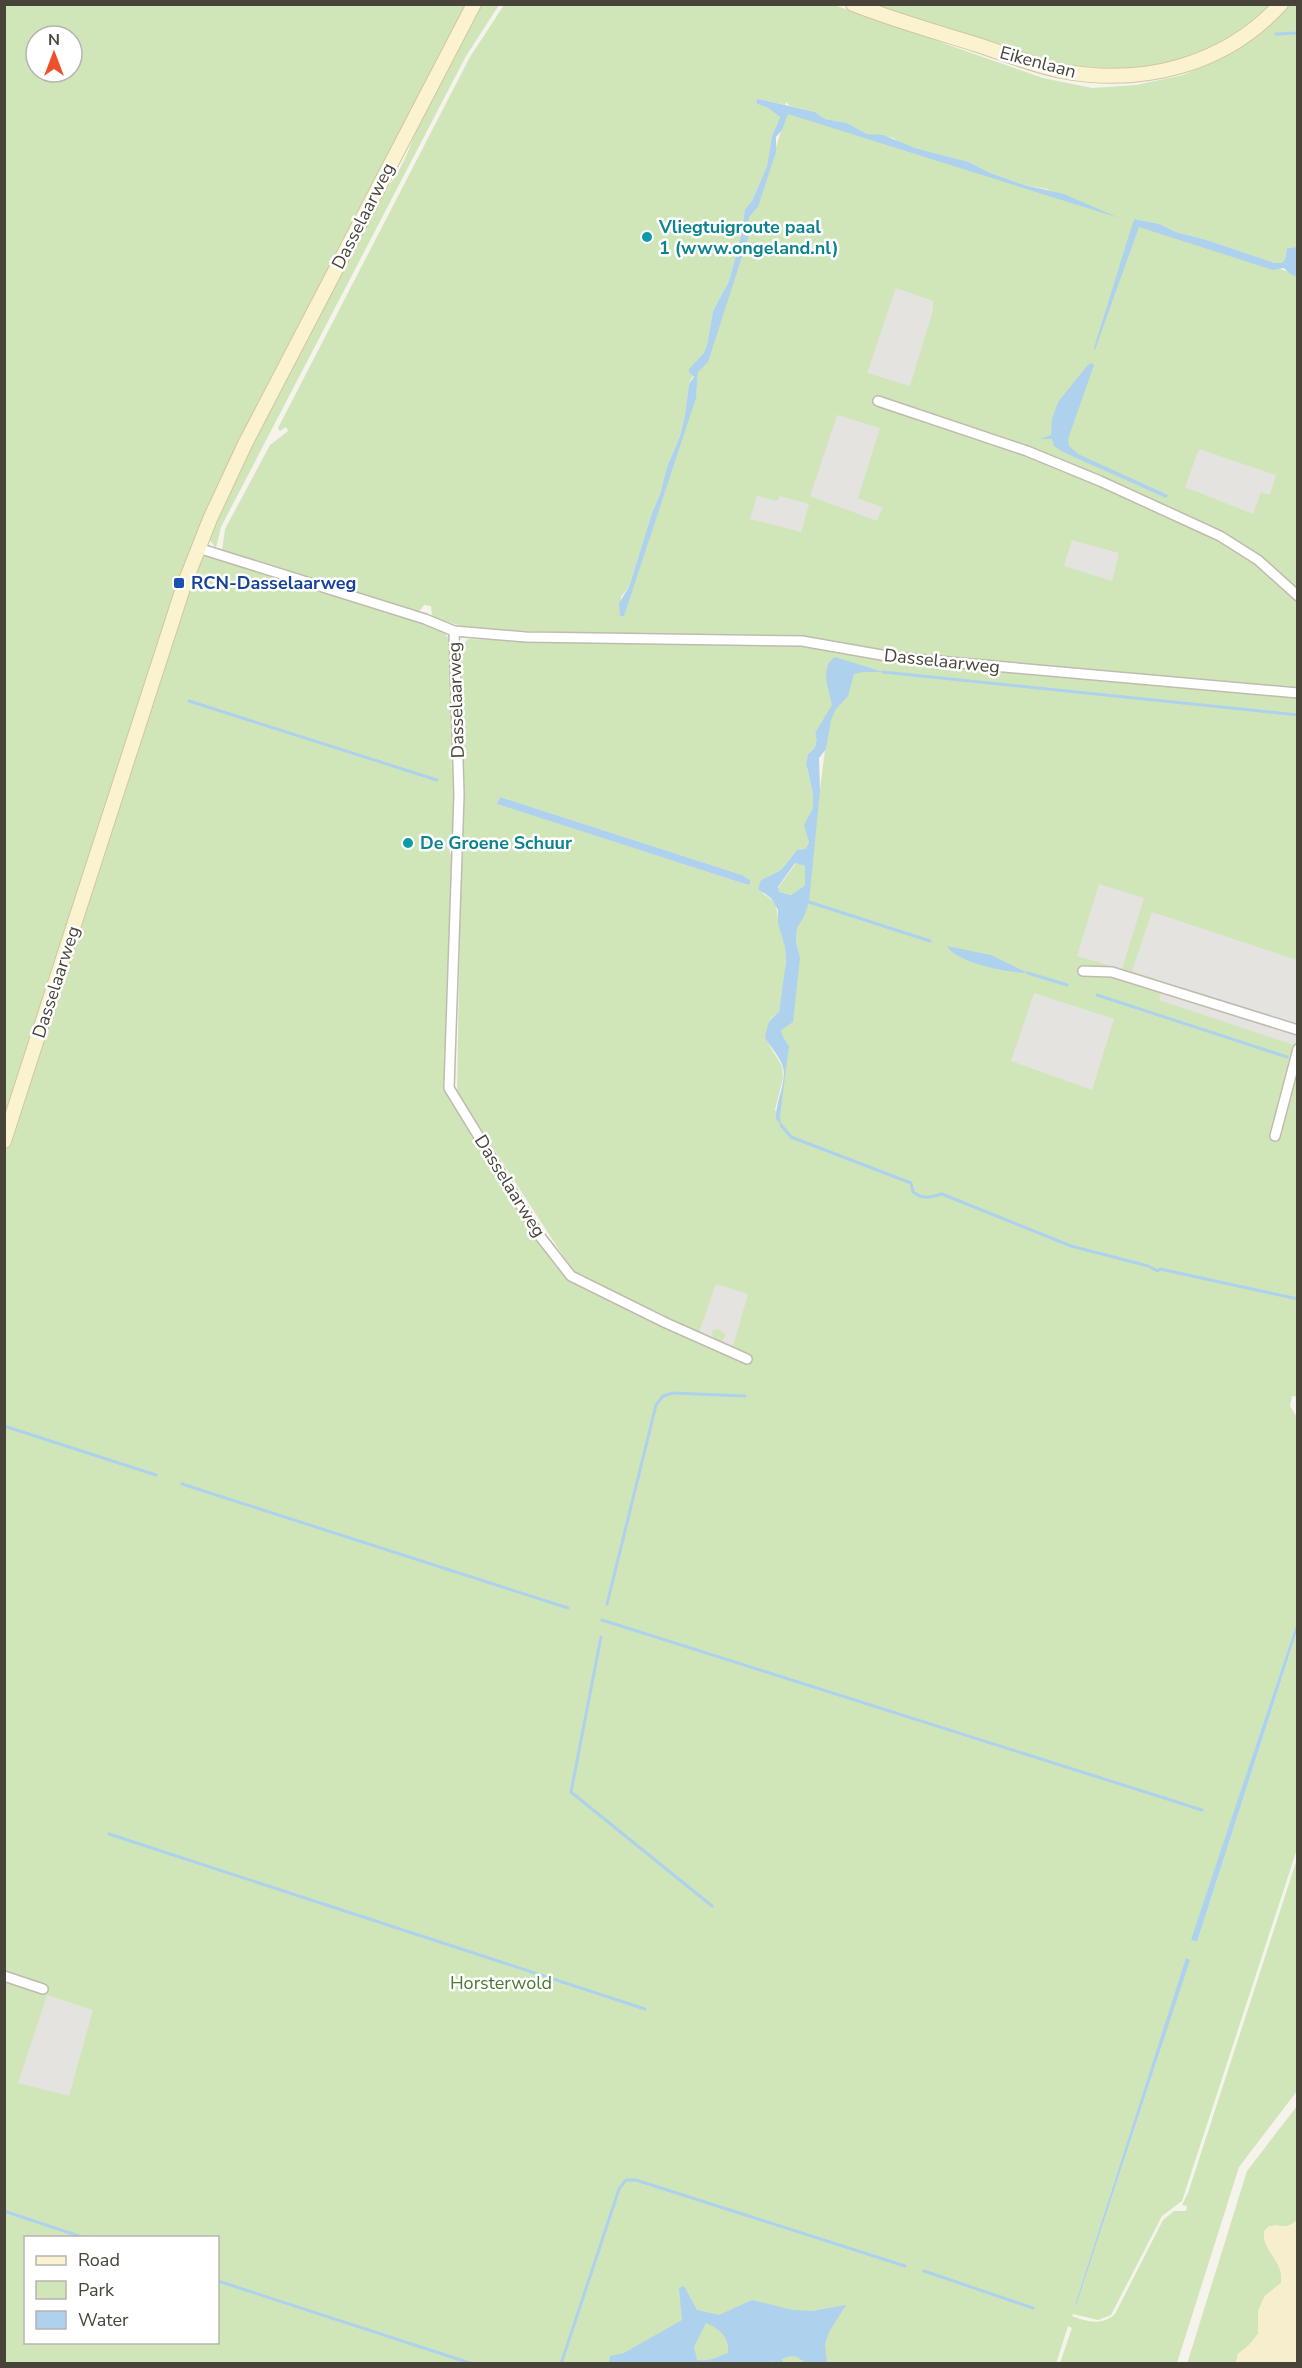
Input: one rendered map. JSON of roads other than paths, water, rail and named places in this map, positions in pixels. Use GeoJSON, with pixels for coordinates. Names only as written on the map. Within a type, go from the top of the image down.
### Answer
{"type":"FeatureCollection","features":[{"type":"Feature","properties":{"kind":"street","name":"Dasselaarweg"},"geometry":{"type":"LineString","coordinates":[[4,1141],[184,585],[198,548],[245,444],[474,4]]}},
{"type":"Feature","properties":{"kind":"street","name":"Eikenlaan"},"geometry":{"type":"LineString","coordinates":[[853,4],[1060,71],[1102,76],[1142,75],[1180,68],[1213,56],[1241,40],[1265,21],[1281,4]]}},
{"type":"Feature","properties":{"kind":"street"},"geometry":{"type":"LineString","coordinates":[[878,401],[1028,451],[1220,536],[1258,561],[1298,596]]}},
{"type":"Feature","properties":{"kind":"street"},"geometry":{"type":"LineString","coordinates":[[198,548],[425,619],[454,631]]}},
{"type":"Feature","properties":{"kind":"street","name":"Dasselaarweg"},"geometry":{"type":"LineString","coordinates":[[747,1359],[666,1323],[571,1276],[539,1235],[449,1088],[459,795],[454,631],[526,638],[802,641],[893,657],[1298,693]]}},
{"type":"Feature","properties":{"kind":"street"},"geometry":{"type":"LineString","coordinates":[[1083,971],[1113,972],[1298,1030]]}},
{"type":"Feature","properties":{"kind":"street"},"geometry":{"type":"LineString","coordinates":[[1275,1136],[1298,1049]]}},
{"type":"Feature","properties":{"kind":"street"},"geometry":{"type":"LineString","coordinates":[[4,1976],[43,1989]]}},
{"type":"Feature","properties":{"kind":"water"},"geometry":{"type":"Polygon","coordinates":[[[756,100],[815,112],[825,119],[847,123],[867,134],[883,135],[915,148],[969,162],[988,172],[1024,185],[1064,194],[1119,218],[788,114],[782,130],[776,137],[776,152],[758,207],[749,217],[749,235],[708,362],[698,372],[696,398],[624,616],[620,616],[619,603],[629,587],[667,467],[680,436],[689,384],[694,377],[689,369],[703,354],[707,345],[713,311],[729,281],[740,240],[745,209],[752,201],[767,166],[772,136],[780,117],[768,108],[757,104],[756,100]]]}},
{"type":"Feature","properties":{"kind":"water"},"geometry":{"type":"Polygon","coordinates":[[[1134,219],[1160,224],[1176,232],[1275,263],[1282,263],[1287,248],[1297,247],[1297,277],[1284,268],[1273,270],[1139,227],[1095,350],[1134,219]]]}},
{"type":"Feature","properties":{"kind":"water"},"geometry":{"type":"Polygon","coordinates":[[[1091,363],[1094,365],[1068,439],[1069,446],[1078,454],[1168,495],[1166,498],[1063,452],[1054,446],[1052,439],[1040,439],[1051,435],[1052,419],[1058,402],[1091,363]]]}},
{"type":"Feature","properties":{"kind":"water"},"geometry":{"type":"Polygon","coordinates":[[[835,657],[883,672],[854,674],[848,696],[836,709],[831,720],[826,749],[819,758],[820,791],[809,902],[797,928],[796,942],[800,958],[793,1022],[781,1030],[789,1046],[780,1116],[781,1125],[776,1119],[776,1113],[784,1073],[783,1067],[765,1038],[769,1023],[779,1012],[786,962],[785,947],[778,923],[778,910],[771,898],[758,889],[761,880],[781,870],[797,850],[805,849],[809,843],[804,825],[813,808],[813,794],[806,763],[808,754],[816,745],[815,733],[832,705],[826,679],[830,661],[835,657]],[[795,863],[778,887],[779,892],[791,895],[805,885],[805,866],[795,863]]]}},
{"type":"Feature","properties":{"kind":"water"},"geometry":{"type":"Polygon","coordinates":[[[500,797],[742,875],[750,880],[750,884],[497,804],[500,797]]]}},
{"type":"Feature","properties":{"kind":"water"},"geometry":{"type":"Polygon","coordinates":[[[947,946],[991,955],[1028,973],[996,969],[972,962],[952,952],[947,946]]]}},
{"type":"Feature","properties":{"kind":"water"},"geometry":{"type":"Polygon","coordinates":[[[1297,1622],[1297,1631],[1197,1942],[1191,1940],[1297,1622]]]}},
{"type":"Feature","properties":{"kind":"water"},"geometry":{"type":"Polygon","coordinates":[[[1186,1958],[1190,1960],[1076,2306],[1075,2305],[1186,1958]]]}},
{"type":"Feature","properties":{"kind":"water"},"geometry":{"type":"Polygon","coordinates":[[[684,2286],[697,2310],[719,2315],[752,2300],[793,2310],[812,2311],[846,2305],[829,2332],[825,2344],[827,2363],[806,2363],[792,2356],[782,2359],[783,2364],[771,2361],[771,2364],[609,2363],[610,2356],[624,2353],[682,2320],[679,2288],[684,2286]],[[706,2323],[694,2347],[697,2360],[709,2360],[728,2353],[725,2338],[706,2323]]]}},
{"type":"Feature","properties":{"kind":"waterway"},"geometry":{"type":"LineString","coordinates":[[1276,34],[1298,33]]}},
{"type":"Feature","properties":{"kind":"waterway"},"geometry":{"type":"LineString","coordinates":[[883,672],[1298,715]]}},
{"type":"Feature","properties":{"kind":"waterway"},"geometry":{"type":"LineString","coordinates":[[189,701],[437,780]]}},
{"type":"Feature","properties":{"kind":"waterway"},"geometry":{"type":"LineString","coordinates":[[809,902],[930,941]]}},
{"type":"Feature","properties":{"kind":"waterway"},"geometry":{"type":"LineString","coordinates":[[1028,973],[1067,985]]}},
{"type":"Feature","properties":{"kind":"waterway"},"geometry":{"type":"LineString","coordinates":[[1097,995],[1287,1057]]}},
{"type":"Feature","properties":{"kind":"waterway"},"geometry":{"type":"LineString","coordinates":[[781,1125],[791,1137],[911,1183],[913,1192],[920,1196],[942,1194],[1071,1246],[1148,1266],[1158,1271],[1160,1269],[1298,1299]]}},
{"type":"Feature","properties":{"kind":"waterway"},"geometry":{"type":"LineString","coordinates":[[607,1604],[656,1405],[663,1396],[673,1393],[745,1396]]}},
{"type":"Feature","properties":{"kind":"waterway"},"geometry":{"type":"LineString","coordinates":[[4,1426],[156,1475]]}},
{"type":"Feature","properties":{"kind":"waterway"},"geometry":{"type":"LineString","coordinates":[[182,1484],[568,1608]]}},
{"type":"Feature","properties":{"kind":"waterway"},"geometry":{"type":"LineString","coordinates":[[602,1620],[1202,1810]]}},
{"type":"Feature","properties":{"kind":"waterway"},"geometry":{"type":"LineString","coordinates":[[601,1637],[571,1792],[712,1906]]}},
{"type":"Feature","properties":{"kind":"waterway"},"geometry":{"type":"LineString","coordinates":[[109,1834],[645,2009]]}},
{"type":"Feature","properties":{"kind":"waterway"},"geometry":{"type":"LineString","coordinates":[[561,2364],[619,2189],[626,2180],[636,2180],[905,2266]]}},
{"type":"Feature","properties":{"kind":"waterway"},"geometry":{"type":"LineString","coordinates":[[4,2211],[79,2236]]}},
{"type":"Feature","properties":{"kind":"waterway"},"geometry":{"type":"LineString","coordinates":[[924,2271],[1033,2308]]}},
{"type":"Feature","properties":{"kind":"waterway"},"geometry":{"type":"LineString","coordinates":[[219,2281],[473,2364]]}},
{"type":"Feature","properties":{"kind":"place","name":"Vliegtuigroute paal 1 (www.ongeland.nl)"},"geometry":{"type":"Point","coordinates":[647,237]}},
{"type":"Feature","properties":{"kind":"place","name":"RCN-Dasselaarweg"},"geometry":{"type":"Point","coordinates":[179,583]}},
{"type":"Feature","properties":{"kind":"place","name":"De Groene Schuur"},"geometry":{"type":"Point","coordinates":[408,843]}},
{"type":"Feature","properties":{"kind":"park label","name":"Horsterwold"},"geometry":{"type":"Point","coordinates":[501,1983]}}]}
